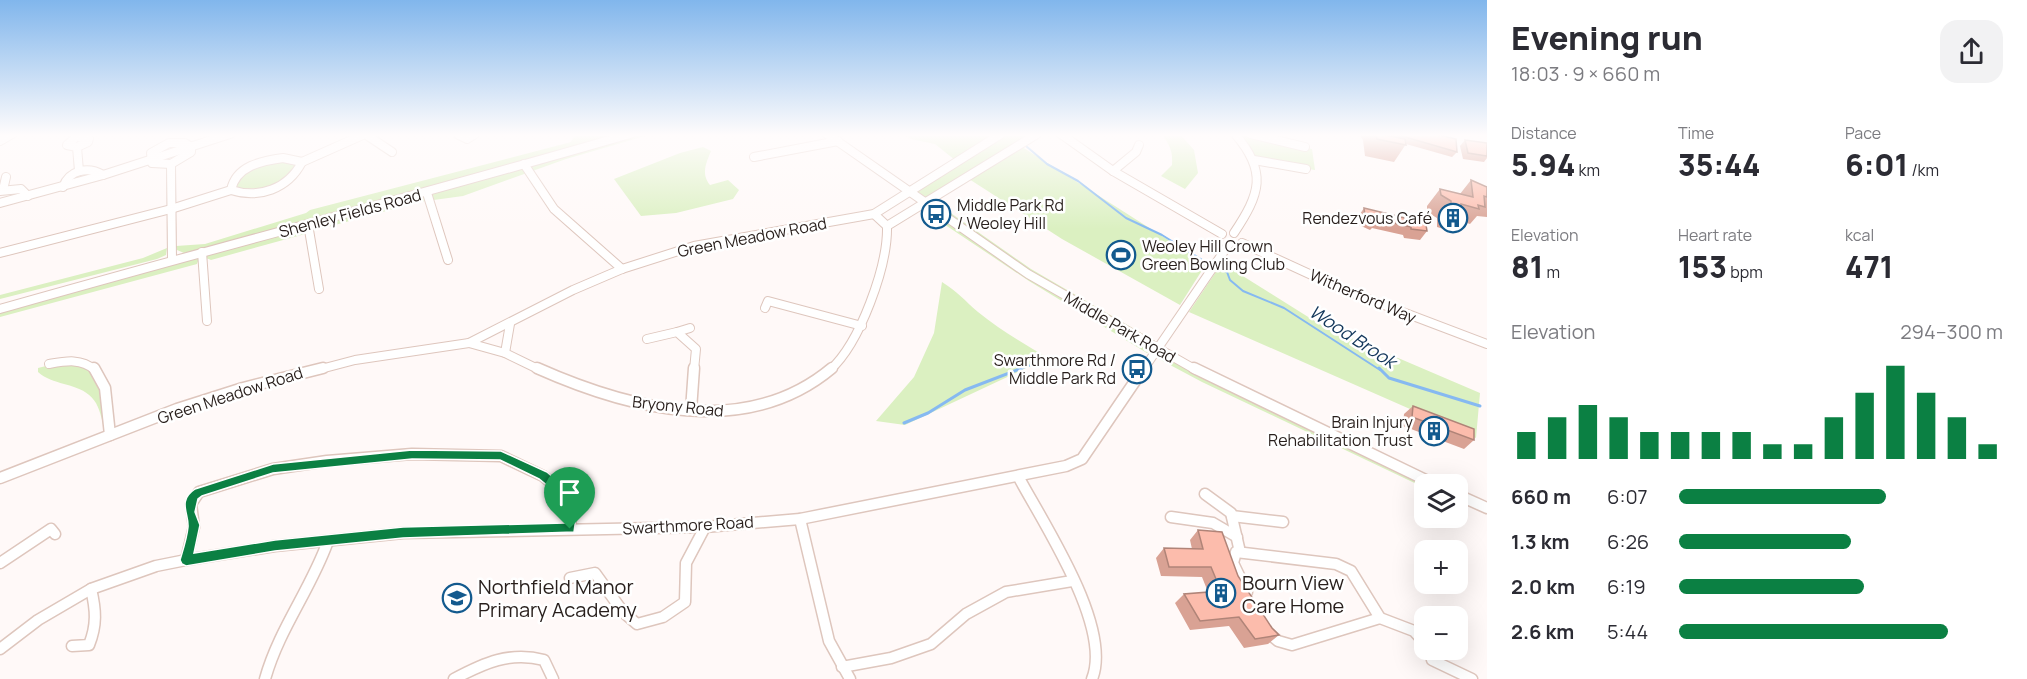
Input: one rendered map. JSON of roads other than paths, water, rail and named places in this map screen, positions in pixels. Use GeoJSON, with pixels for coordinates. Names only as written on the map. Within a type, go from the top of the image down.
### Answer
{"type":"FeatureCollection","features":[{"type":"Feature","properties":{"kind":"street"},"geometry":{"type":"LineString","coordinates":[[79,166],[79,171]]}},
{"type":"Feature","properties":{"kind":"street"},"geometry":{"type":"LineString","coordinates":[[0,203],[134,166]]}},
{"type":"Feature","properties":{"kind":"street"},"geometry":{"type":"LineString","coordinates":[[171,166],[172,260]]}},
{"type":"Feature","properties":{"kind":"street"},"geometry":{"type":"LineString","coordinates":[[231,190],[234,179],[253,166]]}},
{"type":"Feature","properties":{"kind":"street"},"geometry":{"type":"LineString","coordinates":[[0,253],[171,209],[231,190],[248,194],[273,189],[294,176],[300,166]]}},
{"type":"Feature","properties":{"kind":"street","name":"Shenley Fields Road"},"geometry":{"type":"LineString","coordinates":[[0,303],[427,193],[518,166]]}},
{"type":"Feature","properties":{"kind":"street"},"geometry":{"type":"LineString","coordinates":[[525,166],[545,201],[570,228],[622,269]]}},
{"type":"Feature","properties":{"kind":"street","name":"Middle Park Road"},"geometry":{"type":"LineString","coordinates":[[872,166],[1027,273],[1156,350],[1327,436],[1414,475]]}},
{"type":"Feature","properties":{"kind":"street"},"geometry":{"type":"LineString","coordinates":[[951,166],[874,214],[886,225],[983,166]]}},
{"type":"Feature","properties":{"kind":"street"},"geometry":{"type":"LineString","coordinates":[[1106,166],[1222,234],[1234,233],[1241,237],[1242,243],[1229,244],[1221,239],[1222,234]]}},
{"type":"Feature","properties":{"kind":"street"},"geometry":{"type":"LineString","coordinates":[[1113,171],[1119,166]]}},
{"type":"Feature","properties":{"kind":"street"},"geometry":{"type":"LineString","coordinates":[[1234,233],[1251,208],[1258,190],[1256,166]]}},
{"type":"Feature","properties":{"kind":"street"},"geometry":{"type":"LineString","coordinates":[[1287,166],[1306,169]]}},
{"type":"Feature","properties":{"kind":"street"},"geometry":{"type":"LineString","coordinates":[[63,187],[66,179],[79,171],[92,169],[103,175]]}},
{"type":"Feature","properties":{"kind":"street"},"geometry":{"type":"LineString","coordinates":[[6,177],[2,190],[21,189],[28,196]]}},
{"type":"Feature","properties":{"kind":"street"},"geometry":{"type":"LineString","coordinates":[[427,193],[448,260]]}},
{"type":"Feature","properties":{"kind":"street","name":"Green Meadow Road"},"geometry":{"type":"LineString","coordinates":[[0,478],[177,410],[298,372],[355,360],[469,343],[573,290],[622,269],[702,244],[874,214]]}},
{"type":"Feature","properties":{"kind":"street"},"geometry":{"type":"LineString","coordinates":[[308,224],[319,289]]}},
{"type":"Feature","properties":{"kind":"street","name":"Bryony Road"},"geometry":{"type":"LineString","coordinates":[[505,353],[612,397],[643,405],[691,410],[738,411],[768,403],[797,392],[839,363],[852,348],[862,326],[886,241],[886,225]]}},
{"type":"Feature","properties":{"kind":"street","name":"Witherford Way"},"geometry":{"type":"LineString","coordinates":[[1242,243],[1342,289],[1487,344]]}},
{"type":"Feature","properties":{"kind":"street","name":"Swarthmore Road"},"geometry":{"type":"LineString","coordinates":[[0,649],[38,620],[91,589],[156,566],[186,560],[328,540],[403,533],[705,527],[800,519],[1058,469],[1082,459],[1229,244]]}},
{"type":"Feature","properties":{"kind":"street"},"geometry":{"type":"LineString","coordinates":[[202,252],[207,321]]}},
{"type":"Feature","properties":{"kind":"street","name":"Shenley Fields Road"},"geometry":{"type":"LineString","coordinates":[[0,309],[172,260]]}},
{"type":"Feature","properties":{"kind":"street"},"geometry":{"type":"LineString","coordinates":[[768,301],[862,326]]}},
{"type":"Feature","properties":{"kind":"street"},"geometry":{"type":"LineString","coordinates":[[505,353],[506,335],[510,324]]}},
{"type":"Feature","properties":{"kind":"street"},"geometry":{"type":"LineString","coordinates":[[647,339],[690,328]]}},
{"type":"Feature","properties":{"kind":"street"},"geometry":{"type":"LineString","coordinates":[[677,332],[696,349],[691,410]]}},
{"type":"Feature","properties":{"kind":"street","name":"Green Meadow Road"},"geometry":{"type":"LineString","coordinates":[[469,343],[505,353]]}},
{"type":"Feature","properties":{"kind":"street"},"geometry":{"type":"LineString","coordinates":[[49,364],[78,360],[92,364],[102,379],[110,435]]}},
{"type":"Feature","properties":{"kind":"street"},"geometry":{"type":"LineString","coordinates":[[186,560],[194,525],[189,512],[193,496],[199,492],[273,469],[327,461],[412,454],[501,456],[543,476],[568,496],[572,503],[570,529]]}},
{"type":"Feature","properties":{"kind":"street"},"geometry":{"type":"LineString","coordinates":[[1018,476],[1072,581],[1098,649],[1096,669],[1092,679]]}},
{"type":"Feature","properties":{"kind":"street"},"geometry":{"type":"LineString","coordinates":[[1205,494],[1232,516],[1283,522]]}},
{"type":"Feature","properties":{"kind":"street"},"geometry":{"type":"LineString","coordinates":[[1468,499],[1487,508]]}},
{"type":"Feature","properties":{"kind":"street"},"geometry":{"type":"LineString","coordinates":[[1232,516],[1240,552]]}},
{"type":"Feature","properties":{"kind":"street"},"geometry":{"type":"LineString","coordinates":[[1171,518],[1213,523],[1237,537]]}},
{"type":"Feature","properties":{"kind":"street"},"geometry":{"type":"LineString","coordinates":[[800,519],[829,641],[850,679]]}},
{"type":"Feature","properties":{"kind":"street"},"geometry":{"type":"LineString","coordinates":[[570,578],[595,573],[623,612],[637,624],[651,623],[671,614],[685,602],[686,563],[705,527]]}},
{"type":"Feature","properties":{"kind":"street"},"geometry":{"type":"LineString","coordinates":[[0,563],[51,529]]}},
{"type":"Feature","properties":{"kind":"street"},"geometry":{"type":"LineString","coordinates":[[265,679],[280,637],[323,559],[328,540]]}},
{"type":"Feature","properties":{"kind":"street"},"geometry":{"type":"LineString","coordinates":[[1252,603],[1233,563],[1233,556],[1236,552],[1336,564],[1351,571],[1380,618],[1414,631]]}},
{"type":"Feature","properties":{"kind":"street"},"geometry":{"type":"LineString","coordinates":[[842,667],[891,658],[931,644],[966,614],[1006,592],[1072,581]]}},
{"type":"Feature","properties":{"kind":"street"},"geometry":{"type":"LineString","coordinates":[[72,646],[90,645],[95,632],[99,618],[91,589]]}},
{"type":"Feature","properties":{"kind":"street"},"geometry":{"type":"LineString","coordinates":[[1262,623],[1267,633],[1278,641],[1292,645],[1380,618]]}},
{"type":"Feature","properties":{"kind":"street"},"geometry":{"type":"LineString","coordinates":[[454,679],[494,657],[514,654],[544,660],[553,679]]}},
{"type":"Feature","properties":{"kind":"street"},"geometry":{"type":"LineString","coordinates":[[1432,660],[1472,679]]}},
{"type":"Feature","properties":{"kind":"waterway","name":"Wood Brook"},"geometry":{"type":"LineString","coordinates":[[1050,166],[1078,181],[1126,218],[1162,235],[1207,263]]}},
{"type":"Feature","properties":{"kind":"waterway","name":"Wood Brook"},"geometry":{"type":"LineString","coordinates":[[1221,269],[1227,272],[1230,280],[1243,291],[1284,308],[1380,370]]}},
{"type":"Feature","properties":{"kind":"waterway"},"geometry":{"type":"LineString","coordinates":[[1018,370],[1053,356]]}},
{"type":"Feature","properties":{"kind":"waterway"},"geometry":{"type":"LineString","coordinates":[[904,423],[928,413],[965,390],[1022,368]]}},
{"type":"Feature","properties":{"kind":"waterway","name":"Wood Brook"},"geometry":{"type":"LineString","coordinates":[[1379,368],[1389,378],[1480,406]]}},
{"type":"Feature","properties":{"kind":"place","name":"Middle Park Rd / Weoley Hill"},"geometry":{"type":"Point","coordinates":[936,214]}},
{"type":"Feature","properties":{"kind":"place","name":"Rendezvous Café"},"geometry":{"type":"Point","coordinates":[1453,218]}},
{"type":"Feature","properties":{"kind":"place","name":"Weoley Hill Crown Green Bowling Club"},"geometry":{"type":"Point","coordinates":[1121,255]}},
{"type":"Feature","properties":{"kind":"place","name":"Swarthmore Rd / Middle Park Rd"},"geometry":{"type":"Point","coordinates":[1137,369]}},
{"type":"Feature","properties":{"kind":"place","name":"Brain Injury Rehabilitation Trust"},"geometry":{"type":"Point","coordinates":[1434,431]}},
{"type":"Feature","properties":{"kind":"place","name":"Bourn View Care Home"},"geometry":{"type":"Point","coordinates":[1221,593]}},
{"type":"Feature","properties":{"kind":"place","name":"Northfield Manor Primary Academy"},"geometry":{"type":"Point","coordinates":[457,598]}}]}
